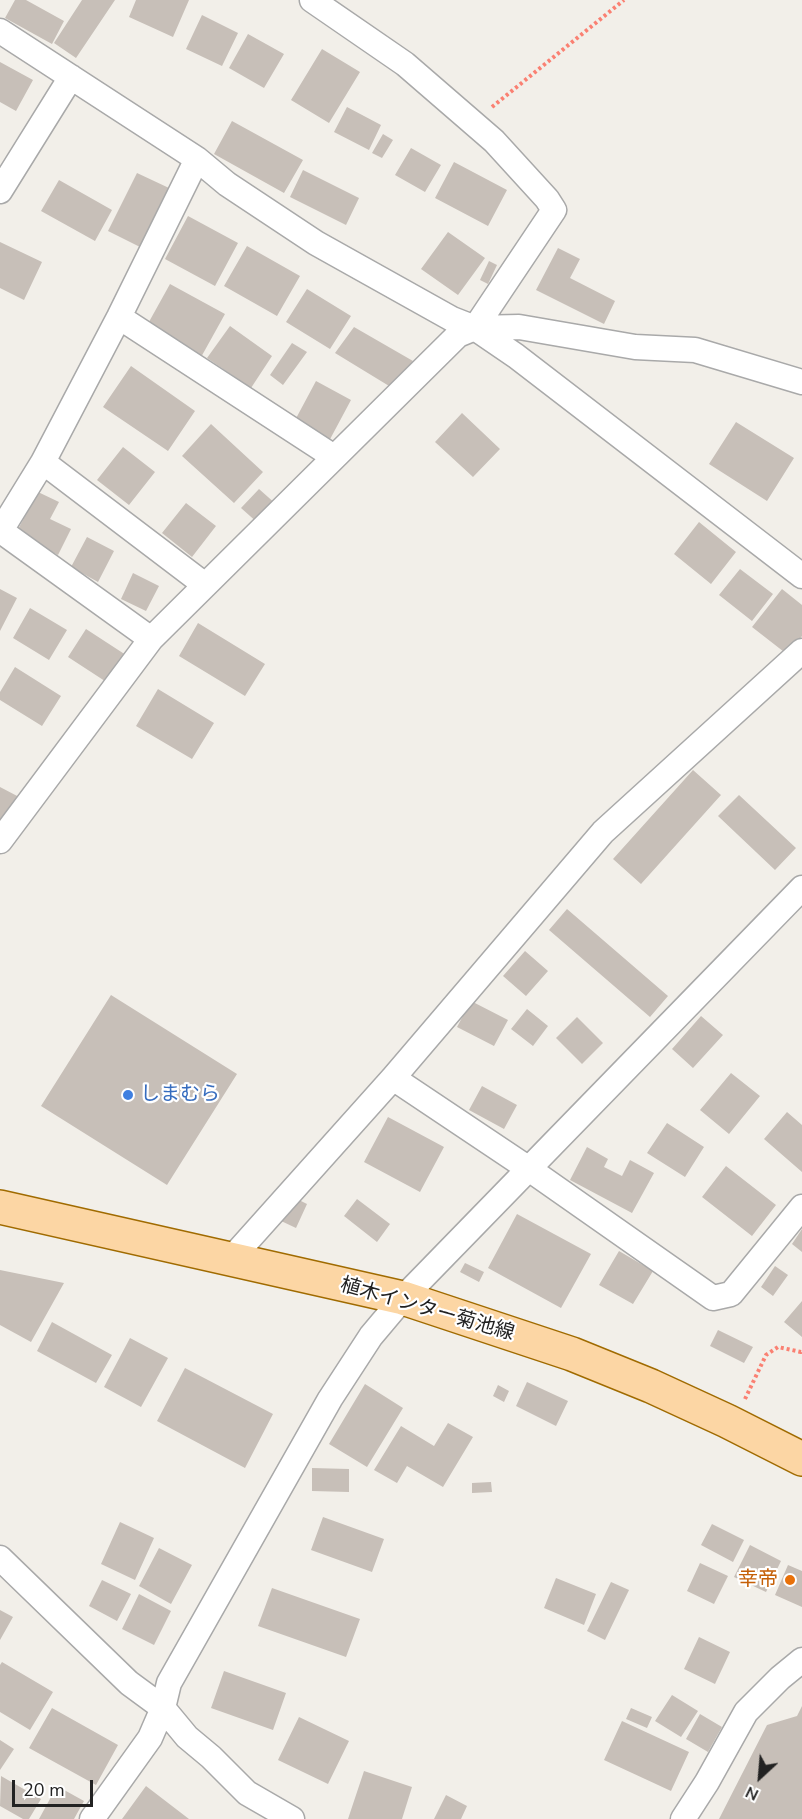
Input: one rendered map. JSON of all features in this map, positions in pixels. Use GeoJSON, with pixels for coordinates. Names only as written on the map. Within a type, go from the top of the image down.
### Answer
{"type":"FeatureCollection","features":[{"type":"Feature","properties":{"kind":"main road","name":"植木インター菊池線"},"geometry":{"type":"LineString","coordinates":[[0,1207],[403,1298],[572,1354],[651,1386],[734,1424],[802,1459]]}},
{"type":"Feature","properties":{"kind":"street"},"geometry":{"type":"LineString","coordinates":[[312,0],[405,64],[502,149],[547,199],[554,210],[475,328]]}},
{"type":"Feature","properties":{"kind":"street"},"geometry":{"type":"LineString","coordinates":[[0,31],[197,159],[227,184],[316,243],[452,318],[475,328],[516,356],[802,576]]}},
{"type":"Feature","properties":{"kind":"street"},"geometry":{"type":"LineString","coordinates":[[0,191],[71,77]]}},
{"type":"Feature","properties":{"kind":"street"},"geometry":{"type":"LineString","coordinates":[[151,639],[0,532],[43,462],[119,317],[197,159]]}},
{"type":"Feature","properties":{"kind":"street"},"geometry":{"type":"LineString","coordinates":[[119,317],[334,457]]}},
{"type":"Feature","properties":{"kind":"street"},"geometry":{"type":"LineString","coordinates":[[0,841],[151,639],[458,335],[475,328],[519,327],[635,347],[695,350],[802,382]]}},
{"type":"Feature","properties":{"kind":"street"},"geometry":{"type":"LineString","coordinates":[[43,462],[205,585]]}},
{"type":"Feature","properties":{"kind":"street"},"geometry":{"type":"LineString","coordinates":[[231,1259],[393,1078],[603,832],[802,651]]}},
{"type":"Feature","properties":{"kind":"street"},"geometry":{"type":"LineString","coordinates":[[92,1819],[150,1738],[163,1708],[169,1683],[330,1399],[370,1336],[403,1298],[802,888]]}},
{"type":"Feature","properties":{"kind":"street"},"geometry":{"type":"LineString","coordinates":[[393,1078],[529,1169],[713,1298],[732,1293],[802,1207]]}},
{"type":"Feature","properties":{"kind":"street"},"geometry":{"type":"LineString","coordinates":[[0,1558],[129,1683],[163,1708],[187,1737],[247,1793],[292,1819]]}},
{"type":"Feature","properties":{"kind":"street"},"geometry":{"type":"LineString","coordinates":[[683,1819],[707,1782],[746,1712],[802,1660]]}},
{"type":"Feature","properties":{"kind":"path"},"geometry":{"type":"LineString","coordinates":[[472,123],[624,0]]}},
{"type":"Feature","properties":{"kind":"path"},"geometry":{"type":"LineString","coordinates":[[734,1424],[766,1355],[778,1347],[802,1351]]}},
{"type":"Feature","properties":{"kind":"building"},"geometry":{"type":"Polygon","coordinates":[[[15,0],[26,0],[64,21],[52,44],[5,18],[15,0]]]}},
{"type":"Feature","properties":{"kind":"building"},"geometry":{"type":"Polygon","coordinates":[[[82,0],[115,0],[76,58],[54,43],[82,0]]]}},
{"type":"Feature","properties":{"kind":"building"},"geometry":{"type":"Polygon","coordinates":[[[136,0],[189,0],[173,37],[129,17],[136,0]]]}},
{"type":"Feature","properties":{"kind":"building"},"geometry":{"type":"Polygon","coordinates":[[[202,15],[238,33],[222,66],[186,49],[202,15]]]}},
{"type":"Feature","properties":{"kind":"building"},"geometry":{"type":"Polygon","coordinates":[[[248,34],[284,54],[264,88],[229,68],[248,34]]]}},
{"type":"Feature","properties":{"kind":"building"},"geometry":{"type":"Polygon","coordinates":[[[322,49],[360,72],[329,123],[291,100],[322,49]]]}},
{"type":"Feature","properties":{"kind":"building"},"geometry":{"type":"Polygon","coordinates":[[[0,62],[33,80],[16,111],[0,102],[0,62]]]}},
{"type":"Feature","properties":{"kind":"building"},"geometry":{"type":"Polygon","coordinates":[[[347,107],[381,125],[369,150],[334,132],[347,107]]]}},
{"type":"Feature","properties":{"kind":"building"},"geometry":{"type":"Polygon","coordinates":[[[232,121],[303,160],[284,193],[214,154],[232,121]]]}},
{"type":"Feature","properties":{"kind":"building"},"geometry":{"type":"Polygon","coordinates":[[[383,134],[393,140],[382,158],[372,153],[383,134]]]}},
{"type":"Feature","properties":{"kind":"building"},"geometry":{"type":"Polygon","coordinates":[[[411,148],[441,165],[425,192],[395,175],[411,148]]]}},
{"type":"Feature","properties":{"kind":"building"},"geometry":{"type":"Polygon","coordinates":[[[454,162],[507,190],[488,226],[435,198],[454,162]]]}},
{"type":"Feature","properties":{"kind":"building"},"geometry":{"type":"Polygon","coordinates":[[[303,170],[359,198],[346,225],[290,197],[303,170]]]}},
{"type":"Feature","properties":{"kind":"building"},"geometry":{"type":"Polygon","coordinates":[[[137,173],[169,188],[140,247],[108,231],[137,173]]]}},
{"type":"Feature","properties":{"kind":"building"},"geometry":{"type":"Polygon","coordinates":[[[59,180],[112,210],[95,241],[41,211],[59,180]]]}},
{"type":"Feature","properties":{"kind":"building"},"geometry":{"type":"Polygon","coordinates":[[[188,216],[238,243],[215,286],[165,259],[188,216]]]}},
{"type":"Feature","properties":{"kind":"building"},"geometry":{"type":"Polygon","coordinates":[[[448,232],[485,258],[458,295],[421,269],[448,232]]]}},
{"type":"Feature","properties":{"kind":"building"},"geometry":{"type":"Polygon","coordinates":[[[0,242],[42,262],[24,300],[0,288],[0,242]]]}},
{"type":"Feature","properties":{"kind":"building"},"geometry":{"type":"Polygon","coordinates":[[[247,246],[300,276],[277,316],[224,286],[247,246]]]}},
{"type":"Feature","properties":{"kind":"building"},"geometry":{"type":"Polygon","coordinates":[[[558,248],[580,259],[570,278],[615,301],[604,324],[536,290],[558,248]]]}},
{"type":"Feature","properties":{"kind":"building"},"geometry":{"type":"Polygon","coordinates":[[[489,261],[497,265],[488,284],[480,280],[489,261]]]}},
{"type":"Feature","properties":{"kind":"building"},"geometry":{"type":"Polygon","coordinates":[[[170,284],[225,314],[200,359],[145,329],[170,284]]]}},
{"type":"Feature","properties":{"kind":"building"},"geometry":{"type":"Polygon","coordinates":[[[307,289],[351,316],[330,349],[286,322],[307,289]]]}},
{"type":"Feature","properties":{"kind":"building"},"geometry":{"type":"Polygon","coordinates":[[[230,326],[272,356],[251,388],[207,358],[230,326]]]}},
{"type":"Feature","properties":{"kind":"building"},"geometry":{"type":"Polygon","coordinates":[[[354,327],[413,361],[394,389],[335,353],[354,327]]]}},
{"type":"Feature","properties":{"kind":"building"},"geometry":{"type":"Polygon","coordinates":[[[292,343],[307,352],[283,385],[270,375],[292,343]]]}},
{"type":"Feature","properties":{"kind":"building"},"geometry":{"type":"Polygon","coordinates":[[[131,366],[195,411],[168,451],[103,407],[131,366]]]}},
{"type":"Feature","properties":{"kind":"building"},"geometry":{"type":"Polygon","coordinates":[[[316,381],[351,400],[328,443],[293,424],[316,381]]]}},
{"type":"Feature","properties":{"kind":"building"},"geometry":{"type":"Polygon","coordinates":[[[462,413],[500,449],[473,477],[435,442],[462,413]]]}},
{"type":"Feature","properties":{"kind":"building"},"geometry":{"type":"Polygon","coordinates":[[[736,422],[794,458],[767,501],[709,464],[736,422]]]}},
{"type":"Feature","properties":{"kind":"building"},"geometry":{"type":"Polygon","coordinates":[[[211,424],[263,472],[234,503],[182,456],[211,424]]]}},
{"type":"Feature","properties":{"kind":"building"},"geometry":{"type":"Polygon","coordinates":[[[123,447],[155,472],[129,505],[97,480],[123,447]]]}},
{"type":"Feature","properties":{"kind":"building"},"geometry":{"type":"Polygon","coordinates":[[[259,489],[277,505],[259,524],[241,508],[259,489]]]}},
{"type":"Feature","properties":{"kind":"building"},"geometry":{"type":"Polygon","coordinates":[[[38,492],[59,502],[50,519],[71,529],[58,555],[16,533],[38,492]]]}},
{"type":"Feature","properties":{"kind":"building"},"geometry":{"type":"Polygon","coordinates":[[[186,503],[216,526],[192,557],[162,533],[186,503]]]}},
{"type":"Feature","properties":{"kind":"building"},"geometry":{"type":"Polygon","coordinates":[[[699,522],[736,552],[711,584],[674,554],[699,522]]]}},
{"type":"Feature","properties":{"kind":"building"},"geometry":{"type":"Polygon","coordinates":[[[87,537],[114,551],[98,582],[71,567],[87,537]]]}},
{"type":"Feature","properties":{"kind":"building"},"geometry":{"type":"Polygon","coordinates":[[[740,569],[773,594],[752,621],[719,595],[740,569]]]}},
{"type":"Feature","properties":{"kind":"building"},"geometry":{"type":"Polygon","coordinates":[[[133,573],[159,586],[146,611],[121,599],[133,573]]]}},
{"type":"Feature","properties":{"kind":"building"},"geometry":{"type":"Polygon","coordinates":[[[0,589],[17,598],[0,631],[0,589]]]}},
{"type":"Feature","properties":{"kind":"building"},"geometry":{"type":"Polygon","coordinates":[[[782,589],[802,605],[802,636],[788,655],[752,627],[782,589]]]}},
{"type":"Feature","properties":{"kind":"building"},"geometry":{"type":"Polygon","coordinates":[[[30,608],[67,630],[49,660],[13,638],[30,608]]]}},
{"type":"Feature","properties":{"kind":"building"},"geometry":{"type":"Polygon","coordinates":[[[198,623],[265,664],[245,696],[179,656],[198,623]]]}},
{"type":"Feature","properties":{"kind":"building"},"geometry":{"type":"Polygon","coordinates":[[[86,629],[129,657],[111,685],[68,657],[86,629]]]}},
{"type":"Feature","properties":{"kind":"building"},"geometry":{"type":"Polygon","coordinates":[[[15,667],[61,696],[42,726],[0,700],[0,692],[15,667]]]}},
{"type":"Feature","properties":{"kind":"building"},"geometry":{"type":"Polygon","coordinates":[[[158,689],[214,723],[192,759],[136,726],[158,689]]]}},
{"type":"Feature","properties":{"kind":"building"},"geometry":{"type":"Polygon","coordinates":[[[693,770],[721,795],[641,884],[613,859],[693,770]]]}},
{"type":"Feature","properties":{"kind":"building"},"geometry":{"type":"Polygon","coordinates":[[[0,787],[21,798],[0,823],[0,787]]]}},
{"type":"Feature","properties":{"kind":"building"},"geometry":{"type":"Polygon","coordinates":[[[739,795],[796,848],[775,870],[718,816],[739,795]]]}},
{"type":"Feature","properties":{"kind":"building"},"geometry":{"type":"Polygon","coordinates":[[[567,909],[668,996],[650,1017],[549,930],[567,909]]]}},
{"type":"Feature","properties":{"kind":"building"},"geometry":{"type":"Polygon","coordinates":[[[525,951],[548,971],[526,996],[503,976],[525,951]]]}},
{"type":"Feature","properties":{"kind":"building"},"geometry":{"type":"Polygon","coordinates":[[[111,995],[237,1074],[167,1185],[41,1106],[111,995]]]}},
{"type":"Feature","properties":{"kind":"building"},"geometry":{"type":"Polygon","coordinates":[[[471,1001],[508,1020],[494,1046],[457,1027],[471,1001]]]}},
{"type":"Feature","properties":{"kind":"building"},"geometry":{"type":"Polygon","coordinates":[[[527,1009],[548,1026],[533,1046],[511,1029],[527,1009]]]}},
{"type":"Feature","properties":{"kind":"building"},"geometry":{"type":"Polygon","coordinates":[[[701,1016],[723,1035],[693,1068],[672,1049],[701,1016]]]}},
{"type":"Feature","properties":{"kind":"building"},"geometry":{"type":"Polygon","coordinates":[[[577,1017],[603,1043],[582,1064],[556,1038],[577,1017]]]}},
{"type":"Feature","properties":{"kind":"building"},"geometry":{"type":"Polygon","coordinates":[[[731,1073],[760,1096],[729,1134],[700,1110],[731,1073]]]}},
{"type":"Feature","properties":{"kind":"building"},"geometry":{"type":"Polygon","coordinates":[[[482,1086],[517,1105],[504,1129],[469,1110],[482,1086]]]}},
{"type":"Feature","properties":{"kind":"building"},"geometry":{"type":"Polygon","coordinates":[[[787,1112],[802,1125],[802,1172],[764,1139],[787,1112]]]}},
{"type":"Feature","properties":{"kind":"building"},"geometry":{"type":"Polygon","coordinates":[[[388,1117],[444,1147],[420,1192],[364,1162],[388,1117]]]}},
{"type":"Feature","properties":{"kind":"building"},"geometry":{"type":"Polygon","coordinates":[[[667,1123],[704,1147],[685,1177],[647,1153],[667,1123]]]}},
{"type":"Feature","properties":{"kind":"building"},"geometry":{"type":"Polygon","coordinates":[[[587,1147],[608,1159],[604,1167],[622,1176],[630,1160],[654,1173],[632,1213],[570,1180],[587,1147]]]}},
{"type":"Feature","properties":{"kind":"building"},"geometry":{"type":"Polygon","coordinates":[[[726,1166],[776,1205],[752,1236],[702,1197],[726,1166]]]}},
{"type":"Feature","properties":{"kind":"building"},"geometry":{"type":"Polygon","coordinates":[[[291,1196],[307,1204],[296,1228],[279,1220],[291,1196]]]}},
{"type":"Feature","properties":{"kind":"building"},"geometry":{"type":"Polygon","coordinates":[[[357,1199],[390,1224],[377,1242],[344,1216],[357,1199]]]}},
{"type":"Feature","properties":{"kind":"building"},"geometry":{"type":"Polygon","coordinates":[[[517,1214],[591,1254],[561,1308],[488,1268],[517,1214]]]}},
{"type":"Feature","properties":{"kind":"building"},"geometry":{"type":"Polygon","coordinates":[[[802,1229],[802,1252],[792,1244],[802,1229]]]}},
{"type":"Feature","properties":{"kind":"building"},"geometry":{"type":"Polygon","coordinates":[[[619,1251],[653,1271],[633,1304],[599,1285],[619,1251]]]}},
{"type":"Feature","properties":{"kind":"building"},"geometry":{"type":"Polygon","coordinates":[[[465,1263],[484,1272],[479,1282],[460,1272],[465,1263]]]}},
{"type":"Feature","properties":{"kind":"building"},"geometry":{"type":"Polygon","coordinates":[[[775,1266],[788,1275],[773,1296],[761,1287],[775,1266]]]}},
{"type":"Feature","properties":{"kind":"building"},"geometry":{"type":"Polygon","coordinates":[[[0,1270],[64,1283],[31,1342],[0,1325],[0,1270]]]}},
{"type":"Feature","properties":{"kind":"building"},"geometry":{"type":"Polygon","coordinates":[[[802,1301],[802,1337],[784,1322],[802,1301]]]}},
{"type":"Feature","properties":{"kind":"building"},"geometry":{"type":"Polygon","coordinates":[[[52,1322],[112,1355],[96,1383],[37,1351],[52,1322]]]}},
{"type":"Feature","properties":{"kind":"building"},"geometry":{"type":"Polygon","coordinates":[[[718,1330],[753,1347],[744,1363],[710,1346],[718,1330]]]}},
{"type":"Feature","properties":{"kind":"building"},"geometry":{"type":"Polygon","coordinates":[[[130,1338],[168,1358],[141,1407],[104,1387],[130,1338]]]}},
{"type":"Feature","properties":{"kind":"building"},"geometry":{"type":"Polygon","coordinates":[[[185,1368],[273,1414],[245,1468],[157,1421],[185,1368]]]}},
{"type":"Feature","properties":{"kind":"building"},"geometry":{"type":"Polygon","coordinates":[[[527,1382],[568,1401],[556,1426],[516,1406],[527,1382]]]}},
{"type":"Feature","properties":{"kind":"building"},"geometry":{"type":"Polygon","coordinates":[[[365,1384],[403,1408],[367,1467],[329,1444],[365,1384]]]}},
{"type":"Feature","properties":{"kind":"building"},"geometry":{"type":"Polygon","coordinates":[[[498,1385],[509,1391],[504,1402],[493,1396],[498,1385]]]}},
{"type":"Feature","properties":{"kind":"building"},"geometry":{"type":"Polygon","coordinates":[[[448,1423],[473,1437],[443,1487],[407,1466],[397,1483],[374,1470],[401,1426],[434,1446],[448,1423]]]}},
{"type":"Feature","properties":{"kind":"building"},"geometry":{"type":"Polygon","coordinates":[[[312,1468],[349,1469],[349,1492],[312,1491],[312,1468]]]}},
{"type":"Feature","properties":{"kind":"building"},"geometry":{"type":"Polygon","coordinates":[[[491,1482],[492,1492],[472,1493],[472,1483],[491,1482]]]}},
{"type":"Feature","properties":{"kind":"building"},"geometry":{"type":"Polygon","coordinates":[[[323,1517],[384,1539],[372,1572],[311,1550],[323,1517]]]}},
{"type":"Feature","properties":{"kind":"building"},"geometry":{"type":"Polygon","coordinates":[[[120,1522],[154,1538],[135,1580],[101,1564],[120,1522]]]}},
{"type":"Feature","properties":{"kind":"building"},"geometry":{"type":"Polygon","coordinates":[[[712,1524],[744,1540],[733,1562],[701,1545],[712,1524]]]}},
{"type":"Feature","properties":{"kind":"building"},"geometry":{"type":"Polygon","coordinates":[[[750,1545],[781,1561],[766,1592],[734,1577],[750,1545]]]}},
{"type":"Feature","properties":{"kind":"building"},"geometry":{"type":"Polygon","coordinates":[[[159,1548],[192,1565],[171,1604],[139,1586],[159,1548]]]}},
{"type":"Feature","properties":{"kind":"building"},"geometry":{"type":"Polygon","coordinates":[[[700,1563],[728,1576],[714,1604],[687,1591],[700,1563]]]}},
{"type":"Feature","properties":{"kind":"building"},"geometry":{"type":"Polygon","coordinates":[[[788,1565],[802,1571],[802,1607],[775,1595],[788,1565]]]}},
{"type":"Feature","properties":{"kind":"building"},"geometry":{"type":"Polygon","coordinates":[[[556,1578],[596,1594],[584,1625],[544,1608],[556,1578]]]}},
{"type":"Feature","properties":{"kind":"building"},"geometry":{"type":"Polygon","coordinates":[[[102,1580],[131,1594],[117,1621],[89,1606],[102,1580]]]}},
{"type":"Feature","properties":{"kind":"building"},"geometry":{"type":"Polygon","coordinates":[[[611,1582],[629,1590],[605,1640],[587,1631],[611,1582]]]}},
{"type":"Feature","properties":{"kind":"building"},"geometry":{"type":"Polygon","coordinates":[[[272,1588],[360,1619],[346,1657],[258,1626],[272,1588]]]}},
{"type":"Feature","properties":{"kind":"building"},"geometry":{"type":"Polygon","coordinates":[[[139,1594],[171,1611],[154,1645],[122,1629],[139,1594]]]}},
{"type":"Feature","properties":{"kind":"building"},"geometry":{"type":"Polygon","coordinates":[[[0,1610],[13,1617],[0,1640],[0,1610]]]}},
{"type":"Feature","properties":{"kind":"building"},"geometry":{"type":"Polygon","coordinates":[[[699,1637],[730,1652],[715,1684],[684,1669],[699,1637]]]}},
{"type":"Feature","properties":{"kind":"building"},"geometry":{"type":"Polygon","coordinates":[[[2,1662],[53,1692],[30,1730],[0,1712],[0,1665],[2,1662]]]}},
{"type":"Feature","properties":{"kind":"building"},"geometry":{"type":"Polygon","coordinates":[[[224,1671],[286,1693],[273,1730],[211,1708],[224,1671]]]}},
{"type":"Feature","properties":{"kind":"building"},"geometry":{"type":"Polygon","coordinates":[[[672,1695],[698,1711],[681,1737],[655,1721],[672,1695]]]}},
{"type":"Feature","properties":{"kind":"building"},"geometry":{"type":"Polygon","coordinates":[[[802,1706],[802,1819],[719,1819],[767,1725],[797,1716],[802,1706]]]}},
{"type":"Feature","properties":{"kind":"building"},"geometry":{"type":"Polygon","coordinates":[[[52,1708],[118,1745],[96,1785],[29,1748],[52,1708]]]}},
{"type":"Feature","properties":{"kind":"building"},"geometry":{"type":"Polygon","coordinates":[[[631,1708],[652,1717],[647,1728],[626,1719],[631,1708]]]}},
{"type":"Feature","properties":{"kind":"building"},"geometry":{"type":"Polygon","coordinates":[[[700,1714],[722,1727],[708,1752],[686,1739],[700,1714]]]}},
{"type":"Feature","properties":{"kind":"building"},"geometry":{"type":"Polygon","coordinates":[[[299,1717],[349,1741],[328,1784],[278,1760],[299,1717]]]}},
{"type":"Feature","properties":{"kind":"building"},"geometry":{"type":"Polygon","coordinates":[[[622,1721],[689,1752],[671,1791],[604,1760],[622,1721]]]}},
{"type":"Feature","properties":{"kind":"building"},"geometry":{"type":"Polygon","coordinates":[[[0,1740],[14,1749],[0,1770],[0,1740]]]}},
{"type":"Feature","properties":{"kind":"building"},"geometry":{"type":"Polygon","coordinates":[[[364,1771],[412,1787],[402,1819],[348,1819],[364,1771]]]}},
{"type":"Feature","properties":{"kind":"building"},"geometry":{"type":"Polygon","coordinates":[[[1,1776],[41,1799],[29,1819],[23,1819],[0,1806],[1,1776]]]}},
{"type":"Feature","properties":{"kind":"building"},"geometry":{"type":"Polygon","coordinates":[[[57,1786],[84,1801],[74,1819],[39,1819],[57,1786]]]}},
{"type":"Feature","properties":{"kind":"building"},"geometry":{"type":"Polygon","coordinates":[[[146,1786],[189,1819],[122,1819],[146,1786]]]}},
{"type":"Feature","properties":{"kind":"building"},"geometry":{"type":"Polygon","coordinates":[[[446,1795],[467,1806],[461,1819],[434,1819],[446,1795]]]}},
{"type":"Feature","properties":{"kind":"place","name":"しまむら"},"geometry":{"type":"Point","coordinates":[128,1095]}},
{"type":"Feature","properties":{"kind":"place","name":"幸帝"},"geometry":{"type":"Point","coordinates":[790,1580]}}]}
